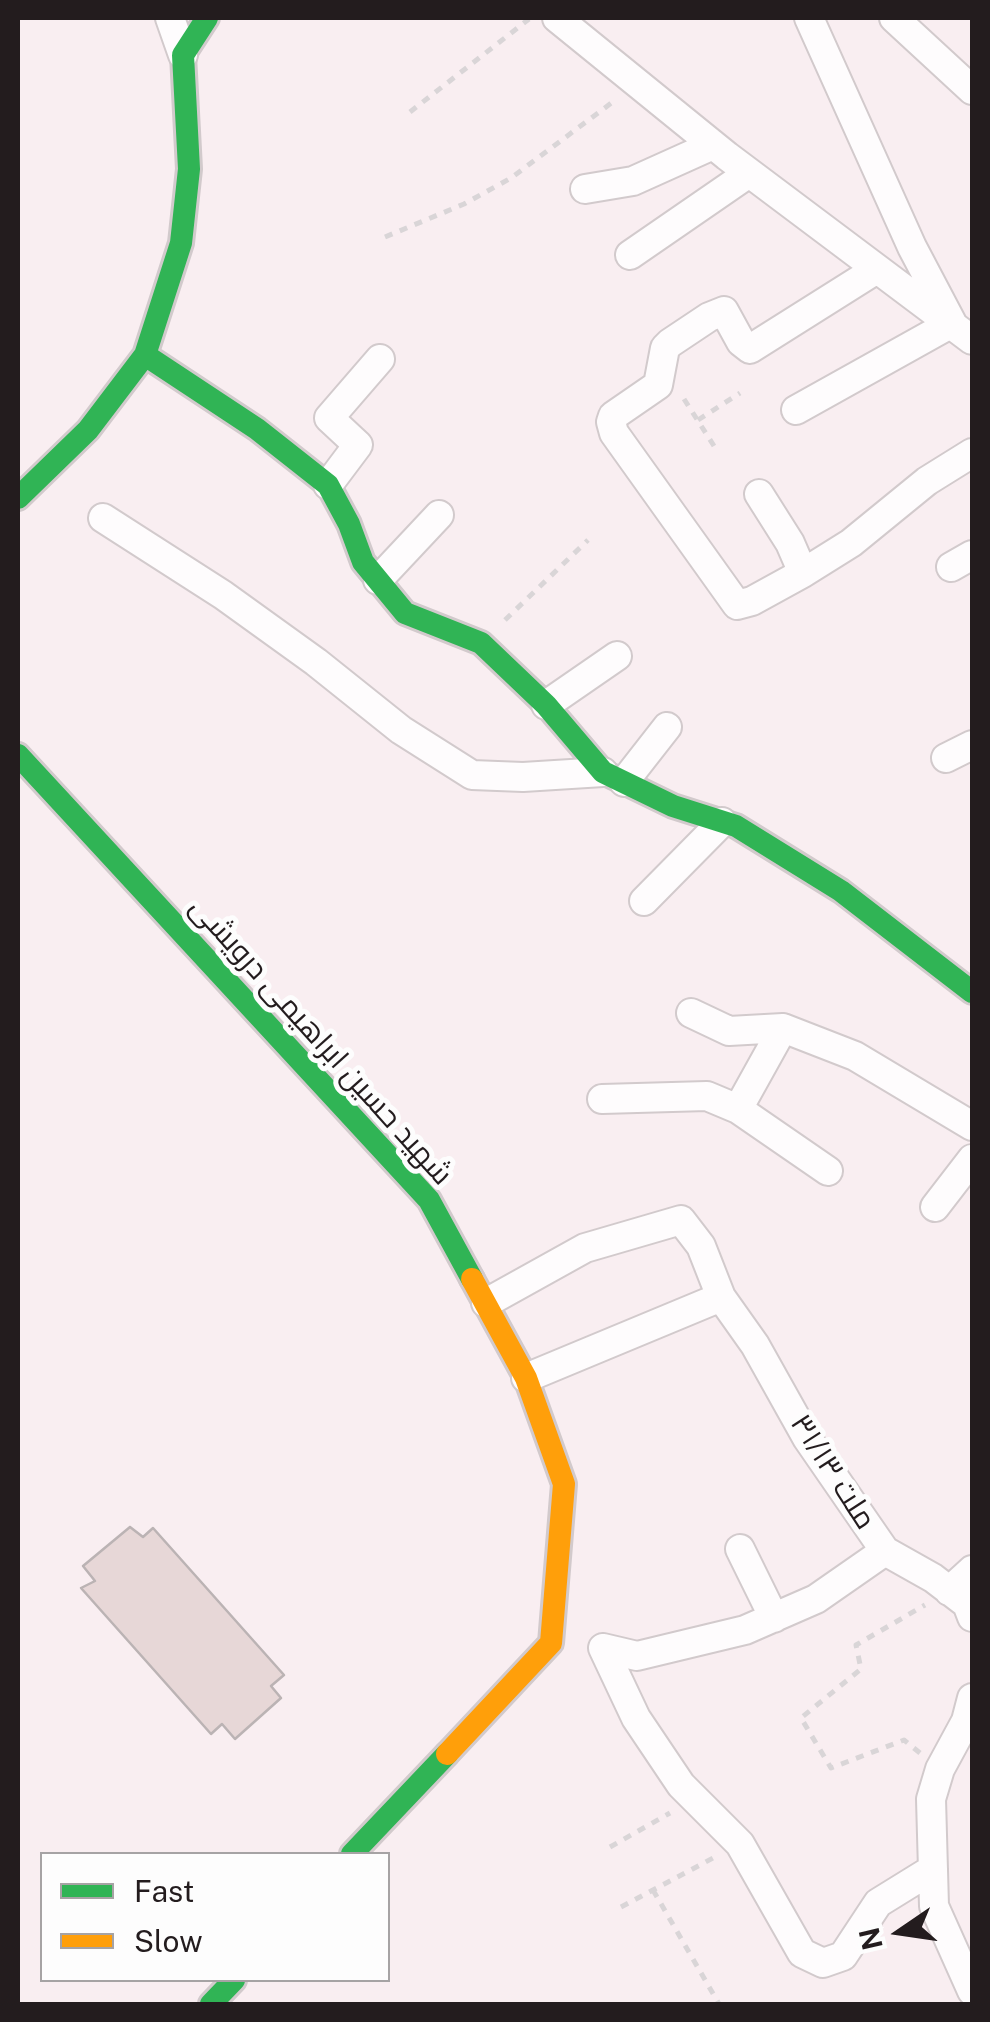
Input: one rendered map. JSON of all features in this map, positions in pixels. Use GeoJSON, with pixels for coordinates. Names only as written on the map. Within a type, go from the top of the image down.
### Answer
{"type":"FeatureCollection","features":[{"type":"Feature","properties":{"kind":"street"},"geometry":{"type":"LineString","coordinates":[[18,498],[88,430],[145,356],[181,243],[189,169],[183,55],[170,18]]}},
{"type":"Feature","properties":{"kind":"street"},"geometry":{"type":"LineString","coordinates":[[183,55],[207,18]]}},
{"type":"Feature","properties":{"kind":"street"},"geometry":{"type":"LineString","coordinates":[[557,18],[712,145],[962,332]]}},
{"type":"Feature","properties":{"kind":"street"},"geometry":{"type":"LineString","coordinates":[[808,18],[912,247],[962,332]]}},
{"type":"Feature","properties":{"kind":"street"},"geometry":{"type":"LineString","coordinates":[[894,18],[972,90]]}},
{"type":"Feature","properties":{"kind":"street"},"geometry":{"type":"LineString","coordinates":[[585,189],[632,181],[712,145]]}},
{"type":"Feature","properties":{"kind":"street"},"geometry":{"type":"LineString","coordinates":[[630,255],[750,174]]}},
{"type":"Feature","properties":{"kind":"street"},"geometry":{"type":"LineString","coordinates":[[876,269],[750,348],[741,342],[728,315],[720,312],[670,342],[658,385],[613,416],[614,433],[737,605],[752,601],[851,543],[927,480],[972,454]]}},
{"type":"Feature","properties":{"kind":"street"},"geometry":{"type":"LineString","coordinates":[[796,410],[962,332]]}},
{"type":"Feature","properties":{"kind":"street"},"geometry":{"type":"LineString","coordinates":[[145,356],[257,429],[328,485],[363,562],[405,613],[481,643],[614,777],[674,806],[736,826],[841,892],[972,992]]}},
{"type":"Feature","properties":{"kind":"street"},"geometry":{"type":"LineString","coordinates":[[328,485],[358,445],[330,418],[380,359]]}},
{"type":"Feature","properties":{"kind":"street"},"geometry":{"type":"LineString","coordinates":[[759,494],[790,543],[803,573]]}},
{"type":"Feature","properties":{"kind":"street"},"geometry":{"type":"LineString","coordinates":[[378,580],[440,514]]}},
{"type":"Feature","properties":{"kind":"street"},"geometry":{"type":"LineString","coordinates":[[103,518],[223,596],[316,662],[401,730],[472,775],[614,777],[667,727]]}},
{"type":"Feature","properties":{"kind":"street"},"geometry":{"type":"LineString","coordinates":[[546,706],[617,656]]}},
{"type":"Feature","properties":{"kind":"street"},"geometry":{"type":"LineString","coordinates":[[946,758],[972,744]]}},
{"type":"Feature","properties":{"kind":"street","name":"شهید حسین ابراهیمی درویشی"},"geometry":{"type":"LineString","coordinates":[[18,755],[429,1200],[526,1378],[564,1484],[551,1643],[354,1852]]}},
{"type":"Feature","properties":{"kind":"street"},"geometry":{"type":"LineString","coordinates":[[644,901],[722,822]]}},
{"type":"Feature","properties":{"kind":"street"},"geometry":{"type":"LineString","coordinates":[[691,1013],[730,1031],[783,1028],[855,1056],[972,1126]]}},
{"type":"Feature","properties":{"kind":"street"},"geometry":{"type":"LineString","coordinates":[[738,1109],[783,1028]]}},
{"type":"Feature","properties":{"kind":"street"},"geometry":{"type":"LineString","coordinates":[[602,1099],[707,1096],[738,1109],[828,1170]]}},
{"type":"Feature","properties":{"kind":"street"},"geometry":{"type":"LineString","coordinates":[[935,1207],[972,1160]]}},
{"type":"Feature","properties":{"kind":"street","name":"ملت ۳۱/۱۳"},"geometry":{"type":"LineString","coordinates":[[486,1303],[585,1248],[680,1220],[701,1246],[721,1297],[755,1345],[807,1438],[885,1551],[967,1604],[972,1617]]}},
{"type":"Feature","properties":{"kind":"street"},"geometry":{"type":"LineString","coordinates":[[526,1378],[721,1297]]}},
{"type":"Feature","properties":{"kind":"street"},"geometry":{"type":"LineString","coordinates":[[740,1549],[774,1618]]}},
{"type":"Feature","properties":{"kind":"street"},"geometry":{"type":"LineString","coordinates":[[885,1551],[816,1600],[744,1630],[637,1656],[603,1648],[636,1718],[681,1785],[740,1844],[802,1953],[823,1963],[843,1956],[878,1903],[933,1869]]}},
{"type":"Feature","properties":{"kind":"street"},"geometry":{"type":"LineString","coordinates":[[949,1591],[972,1570]]}},
{"type":"Feature","properties":{"kind":"street"},"geometry":{"type":"LineString","coordinates":[[972,1698],[931,1798],[934,1906],[972,1991]]}},
{"type":"Feature","properties":{"kind":"street"},"geometry":{"type":"LineString","coordinates":[[211,2004],[232,1982]]}},
{"type":"Feature","properties":{"kind":"path"},"geometry":{"type":"LineString","coordinates":[[410,112],[531,18]]}},
{"type":"Feature","properties":{"kind":"path"},"geometry":{"type":"LineString","coordinates":[[385,238],[464,204],[510,178],[636,83]]}},
{"type":"Feature","properties":{"kind":"path"},"geometry":{"type":"LineString","coordinates":[[663,367],[714,446]]}},
{"type":"Feature","properties":{"kind":"path"},"geometry":{"type":"LineString","coordinates":[[698,420],[740,393]]}},
{"type":"Feature","properties":{"kind":"path"},"geometry":{"type":"LineString","coordinates":[[481,643],[588,540]]}},
{"type":"Feature","properties":{"kind":"path"},"geometry":{"type":"LineString","coordinates":[[940,1770],[904,1740],[831,1768],[801,1718],[861,1669],[856,1646],[949,1591]]}},
{"type":"Feature","properties":{"kind":"path"},"geometry":{"type":"LineString","coordinates":[[610,1847],[695,1799]]}},
{"type":"Feature","properties":{"kind":"path"},"geometry":{"type":"LineString","coordinates":[[622,1907],[740,1844]]}},
{"type":"Feature","properties":{"kind":"path"},"geometry":{"type":"LineString","coordinates":[[653,1890],[719,2004]]}},
{"type":"Feature","properties":{"kind":"building"},"geometry":{"type":"Polygon","coordinates":[[[130,1527],[143,1537],[153,1528],[284,1675],[271,1686],[281,1698],[235,1739],[222,1724],[211,1734],[81,1588],[95,1581],[83,1566],[130,1527]]]}},
{"type":"Feature","properties":{"kind":"traffic: fast"},"geometry":{"type":"LineString","coordinates":[[18,498],[88,430],[145,355],[181,243],[189,169],[183,55],[207,18]]}},
{"type":"Feature","properties":{"kind":"traffic: fast"},"geometry":{"type":"LineString","coordinates":[[145,355],[257,429],[328,485],[363,562],[405,613],[481,643],[546,705],[603,772],[673,806],[736,826],[841,891],[972,992]]}},
{"type":"Feature","properties":{"kind":"traffic: fast"},"geometry":{"type":"LineString","coordinates":[[18,755],[429,1200],[472,1279]]}},
{"type":"Feature","properties":{"kind":"traffic: fast"},"geometry":{"type":"LineString","coordinates":[[354,1852],[447,1754]]}},
{"type":"Feature","properties":{"kind":"traffic: fast"},"geometry":{"type":"LineString","coordinates":[[211,2004],[232,1982]]}},
{"type":"Feature","properties":{"kind":"traffic: slow"},"geometry":{"type":"LineString","coordinates":[[447,1754],[551,1643],[564,1484],[526,1378],[472,1279]]}}]}
